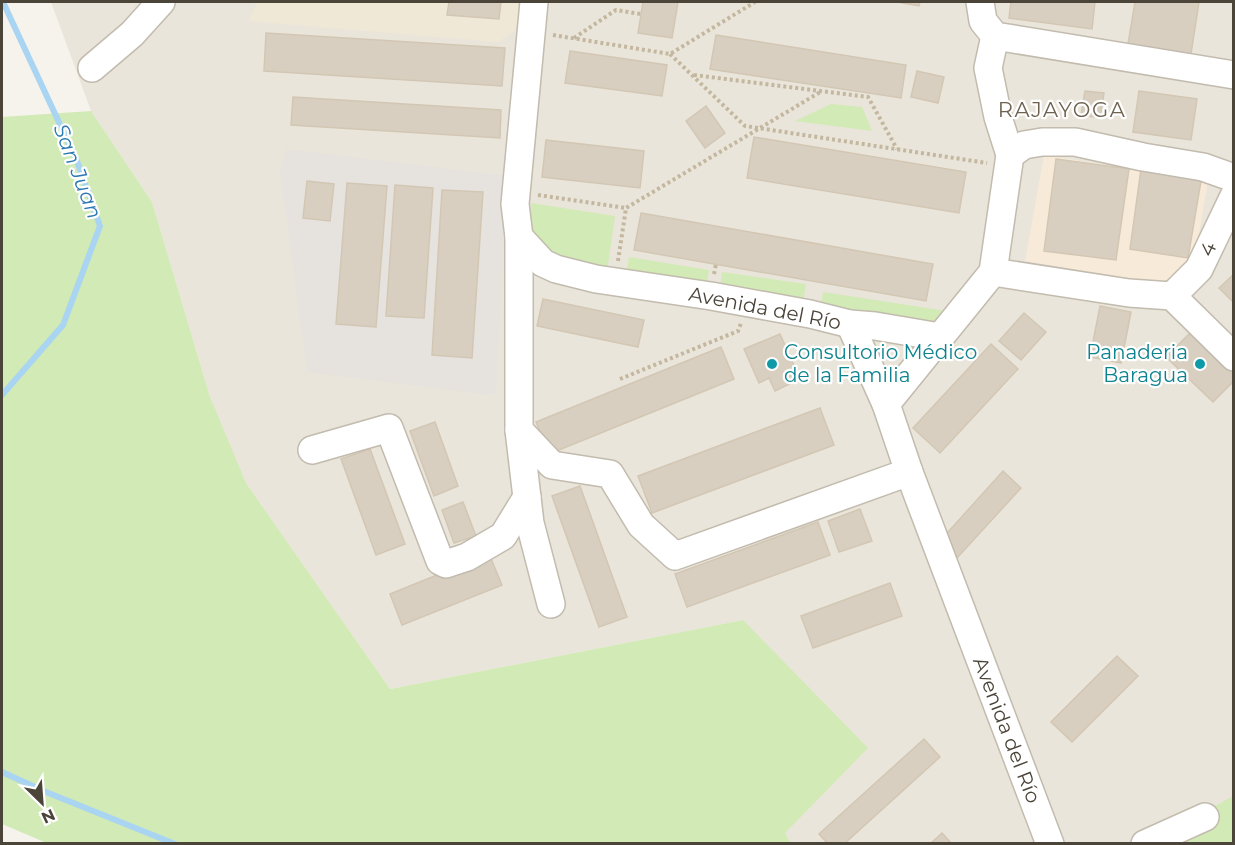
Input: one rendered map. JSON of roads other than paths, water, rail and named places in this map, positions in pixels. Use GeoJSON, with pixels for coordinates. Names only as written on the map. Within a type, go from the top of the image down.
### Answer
{"type":"FeatureCollection","features":[{"type":"Feature","properties":{"kind":"street"},"geometry":{"type":"LineString","coordinates":[[92,68],[132,34],[161,2]]}},
{"type":"Feature","properties":{"kind":"street"},"geometry":{"type":"LineString","coordinates":[[534,2],[515,204],[519,237],[519,430],[530,523],[551,604]]}},
{"type":"Feature","properties":{"kind":"street"},"geometry":{"type":"LineString","coordinates":[[980,2],[983,21],[994,36],[1233,75]]}},
{"type":"Feature","properties":{"kind":"street"},"geometry":{"type":"LineString","coordinates":[[886,404],[993,272],[1010,161],[988,68],[994,36]]}},
{"type":"Feature","properties":{"kind":"street"},"geometry":{"type":"LineString","coordinates":[[1010,161],[1024,145],[1042,142],[1075,142],[1143,158],[1203,167],[1233,178]]}},
{"type":"Feature","properties":{"kind":"street","name":"4"},"geometry":{"type":"LineString","coordinates":[[1173,296],[1199,268],[1233,196]]}},
{"type":"Feature","properties":{"kind":"street","name":"Avenida del Río"},"geometry":{"type":"LineString","coordinates":[[519,237],[543,263],[556,269],[596,279],[749,302],[850,324],[886,404],[909,472],[1050,843]]}},
{"type":"Feature","properties":{"kind":"street"},"geometry":{"type":"LineString","coordinates":[[993,272],[1129,293],[1173,296],[1233,357]]}},
{"type":"Feature","properties":{"kind":"street"},"geometry":{"type":"LineString","coordinates":[[850,324],[940,336]]}},
{"type":"Feature","properties":{"kind":"street"},"geometry":{"type":"LineString","coordinates":[[312,450],[389,428],[440,561],[446,564],[467,557],[503,536],[527,497]]}},
{"type":"Feature","properties":{"kind":"street"},"geometry":{"type":"LineString","coordinates":[[519,430],[552,465],[610,474],[641,525],[675,556],[909,472]]}},
{"type":"Feature","properties":{"kind":"street"},"geometry":{"type":"LineString","coordinates":[[1145,843],[1205,817]]}},
{"type":"Feature","properties":{"kind":"waterway","name":"San Juan"},"geometry":{"type":"LineString","coordinates":[[2,395],[63,325],[100,226],[77,161],[3,2]]}},
{"type":"Feature","properties":{"kind":"waterway","name":"San Juan"},"geometry":{"type":"LineString","coordinates":[[2,772],[175,844]]}},
{"type":"Feature","properties":{"kind":"place","name":"Consultorio Médico de la Familia"},"geometry":{"type":"Point","coordinates":[772,364]}},
{"type":"Feature","properties":{"kind":"place","name":"Panaderia Baragua"},"geometry":{"type":"Point","coordinates":[1200,364]}},
{"type":"Feature","properties":{"kind":"district","name":"RAJAYOGA"},"geometry":{"type":"Point","coordinates":[1062,109]}}]}
